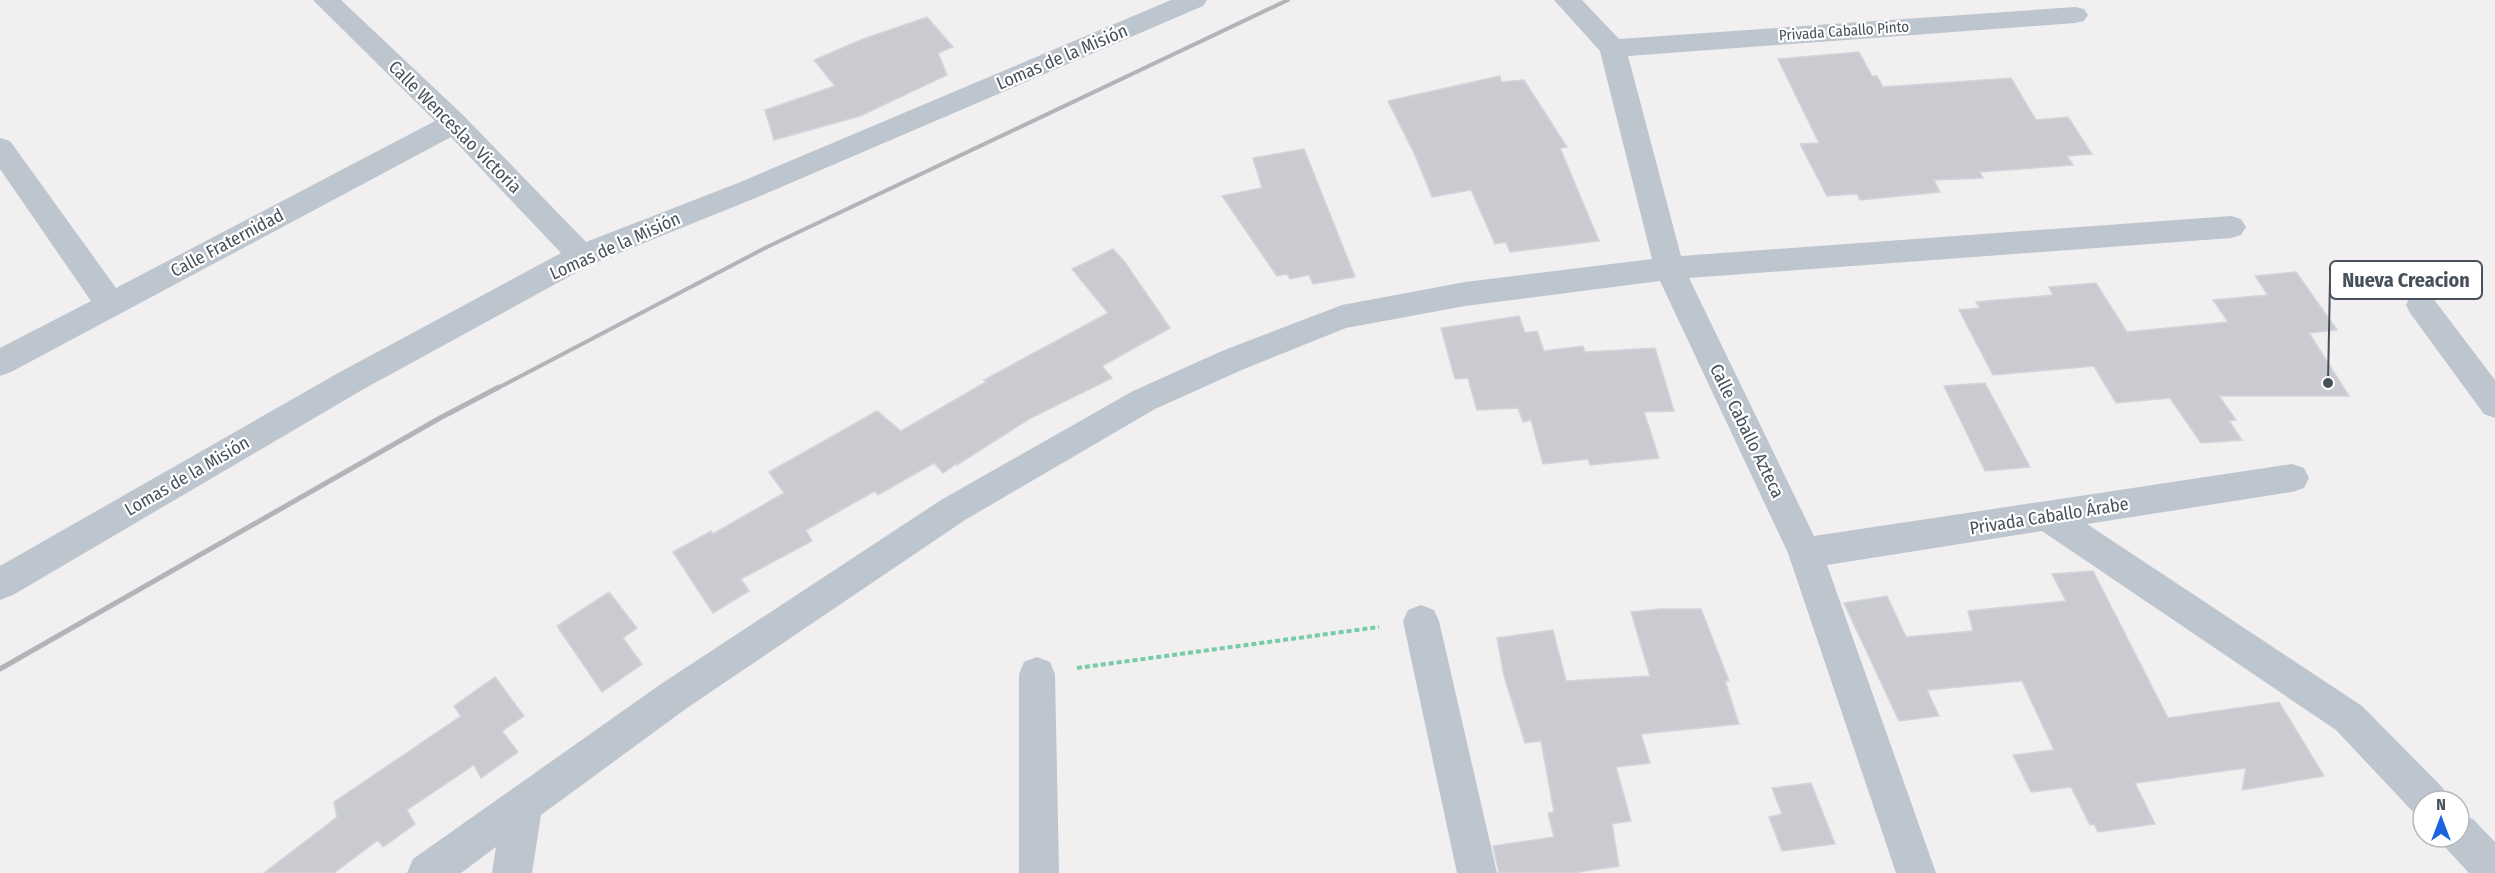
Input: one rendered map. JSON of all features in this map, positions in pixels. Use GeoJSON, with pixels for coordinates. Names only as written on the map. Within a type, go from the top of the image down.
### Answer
{"type":"FeatureCollection","features":[{"type":"Feature","properties":{"kind":"street","name":"Calle Wenceslao Victoria"},"geometry":{"type":"LineString","coordinates":[[326,0],[454,123],[582,256]]}},
{"type":"Feature","properties":{"kind":"street","name":"Lomas de la Misión"},"geometry":{"type":"LineString","coordinates":[[0,584],[351,381],[582,256],[748,190],[1194,0]]}},
{"type":"Feature","properties":{"kind":"street","name":"Calle Caballo Azteca"},"geometry":{"type":"LineString","coordinates":[[1567,0],[1612,48],[1669,268],[1805,553],[1916,873]]}},
{"type":"Feature","properties":{"kind":"street","name":"Privada Caballo Pinto"},"geometry":{"type":"LineString","coordinates":[[1612,48],[2075,15]]}},
{"type":"Feature","properties":{"kind":"street","name":"Calle Fraternidad"},"geometry":{"type":"LineString","coordinates":[[0,363],[454,123]]}},
{"type":"Feature","properties":{"kind":"street"},"geometry":{"type":"LineString","coordinates":[[0,148],[111,305]]}},
{"type":"Feature","properties":{"kind":"street"},"geometry":{"type":"LineString","coordinates":[[427,873],[674,696],[953,510],[1144,400],[1233,360],[1342,317],[1465,294],[1669,268],[2231,227]]}},
{"type":"Feature","properties":{"kind":"street"},"geometry":{"type":"LineString","coordinates":[[2421,305],[2495,405]]}},
{"type":"Feature","properties":{"kind":"street","name":"Privada Caballo Árabe"},"geometry":{"type":"LineString","coordinates":[[1805,553],[2292,478]]}},
{"type":"Feature","properties":{"kind":"street"},"geometry":{"type":"LineString","coordinates":[[2047,516],[2349,718],[2417,789]]}},
{"type":"Feature","properties":{"kind":"street"},"geometry":{"type":"LineString","coordinates":[[1421,621],[1477,873]]}},
{"type":"Feature","properties":{"kind":"street"},"geometry":{"type":"LineString","coordinates":[[1037,674],[1039,873]]}},
{"type":"Feature","properties":{"kind":"street"},"geometry":{"type":"LineString","coordinates":[[512,873],[523,804]]}},
{"type":"Feature","properties":{"kind":"street"},"geometry":{"type":"LineString","coordinates":[[2471,846],[2495,871]]}},
{"type":"Feature","properties":{"kind":"path"},"geometry":{"type":"LineString","coordinates":[[1037,674],[1421,621]]}},
{"type":"Feature","properties":{"kind":"building"},"geometry":{"type":"Polygon","coordinates":[[[927,17],[953,47],[938,53],[947,75],[860,116],[774,140],[765,110],[835,86],[814,60],[863,39],[927,17]]]}},
{"type":"Feature","properties":{"kind":"building"},"geometry":{"type":"Polygon","coordinates":[[[1859,52],[1872,76],[1877,76],[1883,87],[2011,78],[2036,120],[2068,117],[2092,154],[2067,156],[2073,165],[1980,172],[1983,178],[1934,180],[1940,192],[1860,200],[1857,194],[1827,196],[1800,144],[1819,143],[1778,59],[1859,52]]]}},
{"type":"Feature","properties":{"kind":"building"},"geometry":{"type":"Polygon","coordinates":[[[1500,76],[1501,82],[1524,80],[1567,147],[1560,148],[1599,241],[1510,252],[1506,242],[1495,244],[1471,190],[1432,197],[1415,155],[1388,101],[1500,76]]]}},
{"type":"Feature","properties":{"kind":"building"},"geometry":{"type":"Polygon","coordinates":[[[1304,149],[1355,277],[1313,284],[1309,275],[1290,279],[1287,274],[1277,276],[1222,196],[1262,188],[1253,158],[1304,149]]]}},
{"type":"Feature","properties":{"kind":"building"},"geometry":{"type":"Polygon","coordinates":[[[1113,249],[1124,261],[1170,328],[1102,366],[1112,378],[1029,419],[943,473],[934,463],[878,495],[875,491],[806,530],[812,541],[741,579],[749,591],[713,613],[673,552],[711,531],[713,534],[784,493],[769,472],[877,411],[901,431],[986,382],[984,380],[1108,313],[1072,269],[1113,249]]]}},
{"type":"Feature","properties":{"kind":"building"},"geometry":{"type":"Polygon","coordinates":[[[2296,272],[2337,330],[2309,333],[2349,396],[2219,396],[2236,420],[2229,421],[2242,440],[2201,443],[2170,398],[2116,403],[2094,366],[1993,375],[1959,310],[1980,308],[1976,302],[2053,295],[2049,287],[2096,283],[2127,332],[2228,322],[2213,300],[2268,295],[2255,276],[2296,272]]]}},
{"type":"Feature","properties":{"kind":"building"},"geometry":{"type":"Polygon","coordinates":[[[1519,316],[1525,333],[1537,331],[1544,351],[1583,346],[1585,352],[1655,348],[1674,411],[1644,412],[1659,458],[1590,465],[1588,459],[1543,464],[1531,420],[1523,422],[1518,408],[1477,410],[1468,378],[1455,379],[1441,328],[1519,316]]]}},
{"type":"Feature","properties":{"kind":"building"},"geometry":{"type":"Polygon","coordinates":[[[1985,383],[2030,467],[1985,471],[1944,386],[1985,383]]]}},
{"type":"Feature","properties":{"kind":"building"},"geometry":{"type":"Polygon","coordinates":[[[2093,571],[2168,718],[2279,702],[2324,776],[2242,790],[2246,768],[2135,783],[2155,824],[2098,832],[2094,824],[2090,825],[2071,787],[2031,792],[2013,755],[2054,750],[2022,681],[1927,690],[1939,716],[1899,721],[1844,603],[1887,596],[1906,637],[1973,631],[1968,611],[2066,601],[2052,574],[2093,571]]]}},
{"type":"Feature","properties":{"kind":"building"},"geometry":{"type":"Polygon","coordinates":[[[609,592],[637,628],[623,638],[642,664],[602,692],[557,626],[609,592]]]}},
{"type":"Feature","properties":{"kind":"building"},"geometry":{"type":"Polygon","coordinates":[[[1701,609],[1729,681],[1725,681],[1739,724],[1641,734],[1650,763],[1616,767],[1631,821],[1612,824],[1619,866],[1572,873],[1499,873],[1493,846],[1554,837],[1548,813],[1554,812],[1541,741],[1525,743],[1504,676],[1497,638],[1553,630],[1566,681],[1650,676],[1631,612],[1701,609]]]}},
{"type":"Feature","properties":{"kind":"building"},"geometry":{"type":"Polygon","coordinates":[[[495,677],[524,716],[502,731],[518,752],[481,778],[474,765],[407,810],[415,824],[383,847],[378,840],[334,873],[264,873],[337,817],[334,802],[461,716],[454,706],[495,677]]]}},
{"type":"Feature","properties":{"kind":"building"},"geometry":{"type":"Polygon","coordinates":[[[1811,783],[1835,844],[1782,851],[1769,817],[1782,814],[1772,788],[1811,783]]]}},
{"type":"Feature","properties":{"kind":"railway"},"geometry":{"type":"LineString","coordinates":[[496,389],[767,247],[1288,0]]}},
{"type":"Feature","properties":{"kind":"railway"},"geometry":{"type":"LineString","coordinates":[[0,669],[440,418],[499,387]]}},
{"type":"Feature","properties":{"kind":"place","name":"Nueva Creacion"},"geometry":{"type":"Point","coordinates":[2328,383]}}]}
